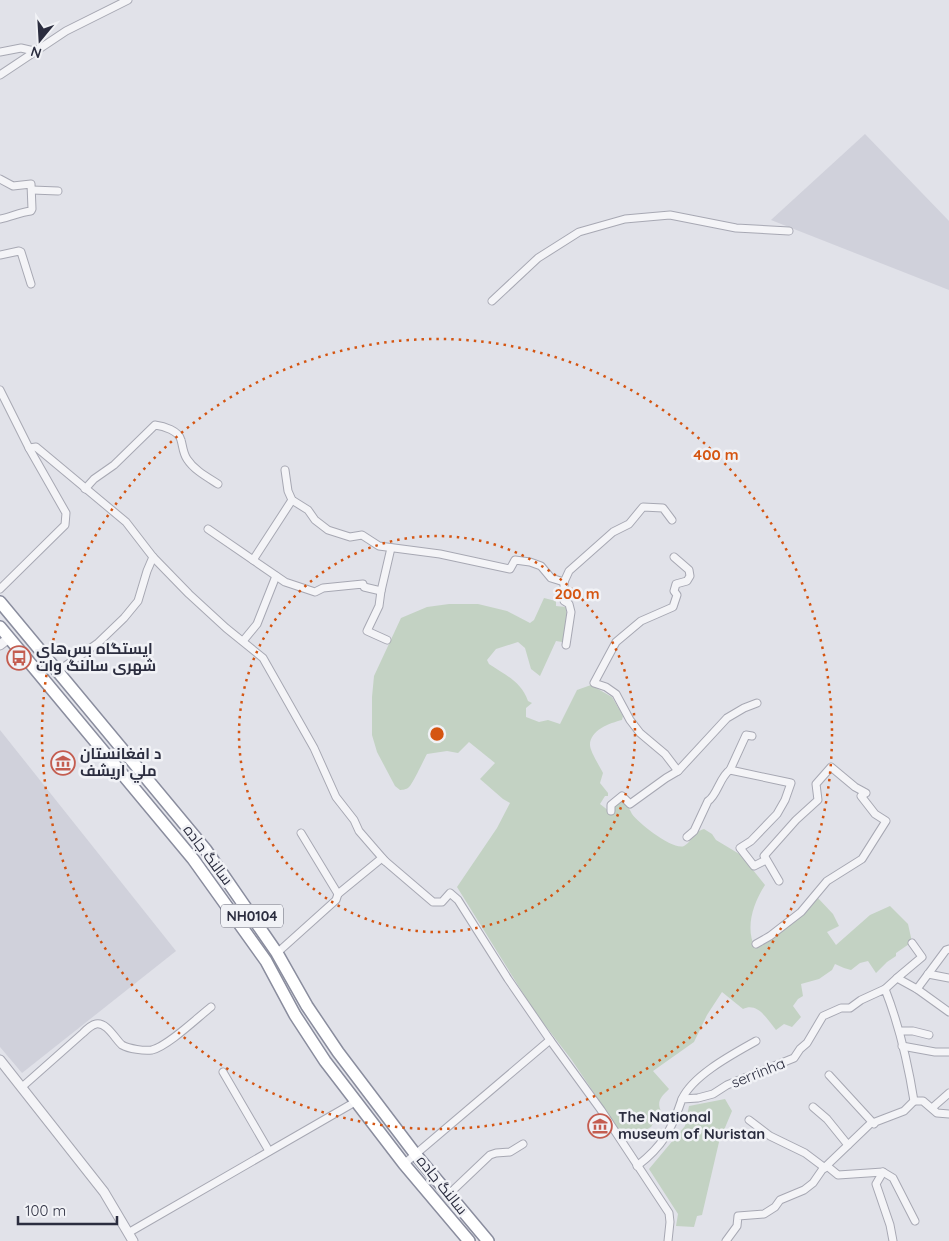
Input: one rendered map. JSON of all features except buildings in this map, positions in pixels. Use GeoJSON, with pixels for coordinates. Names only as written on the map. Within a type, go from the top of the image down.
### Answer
{"type":"FeatureCollection","features":[{"type":"Feature","properties":{"kind":"highway","name":"سالنگ جاده"},"geometry":{"type":"LineString","coordinates":[[0,602],[206,850],[277,953],[338,1052],[416,1155],[488,1241]]}},
{"type":"Feature","properties":{"kind":"highway","name":"سالنگ جاده"},"geometry":{"type":"LineString","coordinates":[[0,628],[4,641],[122,774],[193,859],[266,960],[295,1015],[325,1061],[404,1164],[469,1241]]}},
{"type":"Feature","properties":{"kind":"highway"},"geometry":{"type":"LineString","coordinates":[[122,774],[134,764]]}},
{"type":"Feature","properties":{"kind":"street"},"geometry":{"type":"LineString","coordinates":[[0,74],[66,31],[128,0]]}},
{"type":"Feature","properties":{"kind":"street"},"geometry":{"type":"LineString","coordinates":[[0,52],[21,48],[34,51]]}},
{"type":"Feature","properties":{"kind":"street"},"geometry":{"type":"LineString","coordinates":[[0,179],[13,186],[31,184],[32,190],[31,212],[21,212],[10,218],[0,219]]}},
{"type":"Feature","properties":{"kind":"street"},"geometry":{"type":"LineString","coordinates":[[32,190],[58,191]]}},
{"type":"Feature","properties":{"kind":"street"},"geometry":{"type":"LineString","coordinates":[[492,301],[538,258],[554,247],[579,232],[625,219],[670,215],[736,228],[789,231]]}},
{"type":"Feature","properties":{"kind":"street"},"geometry":{"type":"LineString","coordinates":[[0,255],[21,252],[31,284]]}},
{"type":"Feature","properties":{"kind":"street"},"geometry":{"type":"LineString","coordinates":[[0,589],[65,525],[66,520],[66,513],[1,394]]}},
{"type":"Feature","properties":{"kind":"street"},"geometry":{"type":"LineString","coordinates":[[86,489],[94,479],[114,465],[155,425],[174,431],[179,435],[183,452],[188,461],[218,484]]}},
{"type":"Feature","properties":{"kind":"street"},"geometry":{"type":"LineString","coordinates":[[29,448],[36,447],[126,522],[153,557],[189,594],[263,658],[314,748],[336,797],[354,820],[359,831],[385,861],[433,902],[442,902],[450,893],[458,900],[550,1040],[601,1110],[669,1213],[668,1241]]}},
{"type":"Feature","properties":{"kind":"street"},"geometry":{"type":"LineString","coordinates":[[285,470],[288,491],[292,500],[308,510],[315,520],[328,530],[350,537],[362,535],[380,546],[440,554],[510,569],[515,560],[530,562],[541,566],[551,578],[564,582]]}},
{"type":"Feature","properties":{"kind":"street"},"geometry":{"type":"LineString","coordinates":[[253,560],[292,500]]}},
{"type":"Feature","properties":{"kind":"street"},"geometry":{"type":"LineString","coordinates":[[566,645],[571,612],[569,604],[564,601],[564,582],[569,571],[613,532],[630,524],[643,507],[663,508],[672,520]]}},
{"type":"Feature","properties":{"kind":"street"},"geometry":{"type":"LineString","coordinates":[[208,529],[284,582],[315,592],[323,588],[363,584],[364,587],[381,591]]}},
{"type":"Feature","properties":{"kind":"street"},"geometry":{"type":"LineString","coordinates":[[387,640],[367,631],[379,606],[391,548]]}},
{"type":"Feature","properties":{"kind":"street"},"geometry":{"type":"LineString","coordinates":[[58,672],[98,643],[124,618],[138,600],[153,557]]}},
{"type":"Feature","properties":{"kind":"street"},"geometry":{"type":"LineString","coordinates":[[674,557],[689,570],[690,576],[676,584],[674,591],[677,595],[673,607],[641,621],[616,642],[594,683],[606,687],[616,694],[630,720],[640,732],[665,754],[678,771]]}},
{"type":"Feature","properties":{"kind":"street"},"geometry":{"type":"LineString","coordinates":[[243,641],[257,624],[276,576]]}},
{"type":"Feature","properties":{"kind":"street"},"geometry":{"type":"LineString","coordinates":[[611,811],[611,805],[622,796],[630,804],[678,771],[727,718],[757,703]]}},
{"type":"Feature","properties":{"kind":"street"},"geometry":{"type":"LineString","coordinates":[[687,837],[694,831],[708,801],[712,799],[727,771],[730,770],[742,740],[746,735],[752,736]]}},
{"type":"Feature","properties":{"kind":"street"},"geometry":{"type":"LineString","coordinates":[[730,770],[791,783],[789,792],[777,814],[753,840],[740,848],[754,866],[766,860],[764,856],[796,820],[818,800],[816,784],[831,767],[855,787],[866,793],[861,796],[875,814],[886,821],[862,859],[827,881],[800,912],[770,936],[756,944]]}},
{"type":"Feature","properties":{"kind":"street"},"geometry":{"type":"LineString","coordinates":[[301,833],[338,894]]}},
{"type":"Feature","properties":{"kind":"street"},"geometry":{"type":"LineString","coordinates":[[764,856],[779,881]]}},
{"type":"Feature","properties":{"kind":"street"},"geometry":{"type":"LineString","coordinates":[[277,953],[336,900],[338,894],[373,864],[382,858],[385,861]]}},
{"type":"Feature","properties":{"kind":"street","name":"serrinha"},"geometry":{"type":"LineString","coordinates":[[682,1099],[698,1098],[713,1094],[727,1085],[794,1058],[800,1049],[807,1044],[823,1016],[841,1008],[850,1008],[861,1000],[885,989],[922,957],[912,943]]}},
{"type":"Feature","properties":{"kind":"street"},"geometry":{"type":"LineString","coordinates":[[917,990],[946,950],[949,949]]}},
{"type":"Feature","properties":{"kind":"street"},"geometry":{"type":"LineString","coordinates":[[928,974],[949,978]]}},
{"type":"Feature","properties":{"kind":"street"},"geometry":{"type":"LineString","coordinates":[[897,978],[949,1012]]}},
{"type":"Feature","properties":{"kind":"street"},"geometry":{"type":"LineString","coordinates":[[885,989],[900,1033],[914,1101]]}},
{"type":"Feature","properties":{"kind":"street"},"geometry":{"type":"LineString","coordinates":[[22,1087],[94,1025],[97,1024],[104,1027],[123,1046],[150,1050],[158,1047],[178,1033],[211,1007]]}},
{"type":"Feature","properties":{"kind":"street"},"geometry":{"type":"LineString","coordinates":[[900,1033],[902,1031],[914,1031],[929,1035]]}},
{"type":"Feature","properties":{"kind":"street"},"geometry":{"type":"LineString","coordinates":[[404,1164],[550,1040]]}},
{"type":"Feature","properties":{"kind":"street"},"geometry":{"type":"LineString","coordinates":[[637,1166],[648,1158],[672,1127],[686,1090],[692,1083],[756,1041]]}},
{"type":"Feature","properties":{"kind":"street"},"geometry":{"type":"LineString","coordinates":[[902,1046],[935,1052],[949,1052]]}},
{"type":"Feature","properties":{"kind":"street"},"geometry":{"type":"LineString","coordinates":[[0,1060],[104,1192],[134,1241]]}},
{"type":"Feature","properties":{"kind":"street"},"geometry":{"type":"LineString","coordinates":[[223,1072],[269,1151]]}},
{"type":"Feature","properties":{"kind":"street"},"geometry":{"type":"LineString","coordinates":[[829,1075],[874,1124]]}},
{"type":"Feature","properties":{"kind":"street"},"geometry":{"type":"LineString","coordinates":[[932,1108],[949,1093]]}},
{"type":"Feature","properties":{"kind":"street"},"geometry":{"type":"LineString","coordinates":[[726,1241],[737,1226],[738,1216],[764,1214],[775,1207],[780,1200],[813,1184],[826,1167],[870,1124],[904,1111],[914,1101],[923,1101],[937,1112],[949,1114]]}},
{"type":"Feature","properties":{"kind":"street"},"geometry":{"type":"LineString","coordinates":[[128,1233],[355,1102]]}},
{"type":"Feature","properties":{"kind":"street"},"geometry":{"type":"LineString","coordinates":[[814,1107],[827,1119],[848,1145]]}},
{"type":"Feature","properties":{"kind":"street"},"geometry":{"type":"LineString","coordinates":[[749,1120],[770,1136],[805,1153],[838,1175],[883,1172],[893,1178],[915,1220]]}},
{"type":"Feature","properties":{"kind":"street"},"geometry":{"type":"LineString","coordinates":[[449,1194],[490,1155],[510,1152],[523,1144]]}},
{"type":"Feature","properties":{"kind":"street"},"geometry":{"type":"LineString","coordinates":[[883,1172],[876,1184],[890,1225],[893,1241]]}},
{"type":"Feature","properties":{"kind":"shaded area"},"geometry":{"type":"Polygon","coordinates":[[[865,134],[949,221],[949,290],[771,220],[865,134]]]}},
{"type":"Feature","properties":{"kind":"shaded area"},"geometry":{"type":"Polygon","coordinates":[[[0,730],[176,951],[22,1073],[0,1047],[0,730]]]}},
{"type":"Feature","properties":{"kind":"green space"},"geometry":{"type":"Polygon","coordinates":[[[544,598],[556,601],[556,606],[566,607],[567,620],[562,642],[556,641],[540,676],[531,669],[525,648],[518,642],[496,649],[487,660],[489,664],[517,683],[528,701],[532,703],[526,708],[526,717],[539,722],[548,720],[560,724],[577,690],[591,685],[612,697],[623,716],[622,720],[597,731],[593,735],[590,745],[603,773],[600,783],[608,793],[608,796],[605,796],[600,804],[609,811],[620,799],[625,801],[632,814],[641,824],[672,844],[684,846],[694,835],[704,829],[712,834],[716,840],[741,855],[765,885],[757,900],[752,916],[751,932],[755,948],[768,942],[817,897],[833,914],[839,926],[827,932],[836,945],[870,915],[890,906],[908,924],[912,942],[896,953],[896,956],[876,973],[868,961],[860,963],[851,970],[835,964],[832,970],[819,979],[801,984],[803,996],[793,1006],[801,1017],[792,1027],[784,1024],[776,1030],[758,1010],[748,1007],[743,1009],[722,992],[707,1015],[694,1042],[653,1071],[669,1089],[659,1101],[661,1111],[651,1127],[626,1140],[571,1059],[534,1011],[457,887],[497,828],[510,803],[480,779],[495,763],[469,742],[458,753],[447,751],[427,754],[410,786],[407,789],[400,790],[395,786],[377,752],[372,735],[374,676],[401,618],[427,607],[449,604],[478,604],[507,611],[530,623],[534,620],[544,598]]]}},
{"type":"Feature","properties":{"kind":"green space"},"geometry":{"type":"Polygon","coordinates":[[[725,1099],[732,1111],[719,1142],[702,1215],[697,1216],[694,1227],[676,1226],[678,1214],[649,1169],[685,1126],[689,1106],[725,1099]]]}},
{"type":"Feature","properties":{"kind":"place","name":"ایستگاه بس‌های شهری سالنگ وات"},"geometry":{"type":"Point","coordinates":[19,658]}},
{"type":"Feature","properties":{"kind":"place","name":"د افغانستان ملي اریشف"},"geometry":{"type":"Point","coordinates":[63,763]}},
{"type":"Feature","properties":{"kind":"place","name":"The National museum of Nuristan"},"geometry":{"type":"Point","coordinates":[600,1126]}}]}
